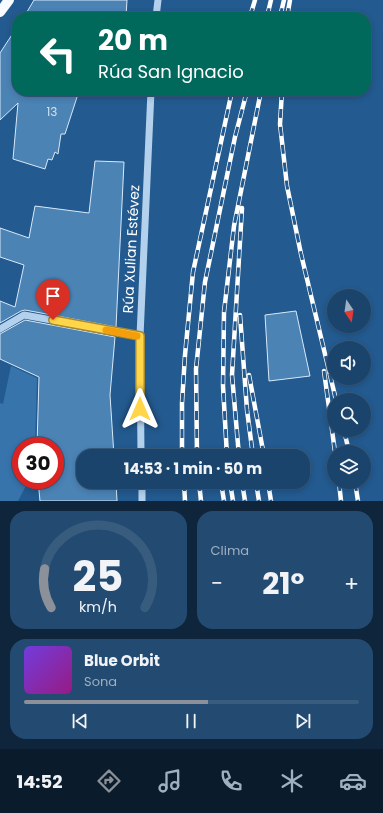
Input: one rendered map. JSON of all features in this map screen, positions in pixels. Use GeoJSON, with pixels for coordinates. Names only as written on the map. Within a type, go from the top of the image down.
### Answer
{"type":"FeatureCollection","features":[{"type":"Feature","properties":{"kind":"main road"},"geometry":{"type":"LineString","coordinates":[[0,12],[9,0]]}},
{"type":"Feature","properties":{"kind":"street"},"geometry":{"type":"LineString","coordinates":[[157,12],[158,0]]}},
{"type":"Feature","properties":{"kind":"street","name":"Rúa Xulian Estévez"},"geometry":{"type":"LineString","coordinates":[[141,449],[140,336],[151,96]]}},
{"type":"Feature","properties":{"kind":"street"},"geometry":{"type":"LineString","coordinates":[[0,329],[24,315],[140,336]]}},
{"type":"Feature","properties":{"kind":"street"},"geometry":{"type":"LineString","coordinates":[[142,489],[142,501]]}},
{"type":"Feature","properties":{"kind":"shaded area"},"geometry":{"type":"Polygon","coordinates":[[[11,366],[37,378],[35,437],[12,437],[12,489],[24,489],[18,501],[0,501],[0,403],[3,404],[11,366]]]}},
{"type":"Feature","properties":{"kind":"building"},"geometry":{"type":"Polygon","coordinates":[[[34,0],[127,0],[126,12],[27,12],[34,0]]]}},
{"type":"Feature","properties":{"kind":"building"},"geometry":{"type":"Polygon","coordinates":[[[12,35],[12,96],[77,96],[65,134],[61,134],[58,154],[55,152],[52,160],[48,159],[45,169],[13,159],[18,103],[0,120],[0,53],[12,35]]]}},
{"type":"Feature","properties":{"kind":"building"},"geometry":{"type":"Polygon","coordinates":[[[95,161],[124,162],[116,327],[25,310],[0,323],[0,301],[15,307],[24,265],[0,257],[0,228],[29,238],[35,206],[89,213],[95,161]]]}},
{"type":"Feature","properties":{"kind":"building"},"geometry":{"type":"Polygon","coordinates":[[[296,311],[310,376],[269,381],[265,315],[296,311]]]}},
{"type":"Feature","properties":{"kind":"building"},"geometry":{"type":"Polygon","coordinates":[[[25,320],[115,337],[110,395],[114,449],[76,449],[76,489],[116,489],[117,501],[40,501],[39,489],[64,489],[64,437],[37,437],[39,377],[0,359],[0,334],[25,320]]]}},
{"type":"Feature","properties":{"kind":"railway"},"geometry":{"type":"LineString","coordinates":[[251,12],[255,0]]}},
{"type":"Feature","properties":{"kind":"railway"},"geometry":{"type":"LineString","coordinates":[[268,12],[271,0]]}},
{"type":"Feature","properties":{"kind":"railway"},"geometry":{"type":"LineString","coordinates":[[281,12],[284,0]]}},
{"type":"Feature","properties":{"kind":"railway"},"geometry":{"type":"LineString","coordinates":[[288,12],[290,0]]}},
{"type":"Feature","properties":{"kind":"railway"},"geometry":{"type":"LineString","coordinates":[[182,449],[182,403],[193,272],[231,96]]}},
{"type":"Feature","properties":{"kind":"railway"},"geometry":{"type":"LineString","coordinates":[[197,449],[196,369],[205,282],[235,137],[246,96]]}},
{"type":"Feature","properties":{"kind":"railway"},"geometry":{"type":"LineString","coordinates":[[227,449],[223,386],[224,312],[234,226],[260,96]]}},
{"type":"Feature","properties":{"kind":"railway"},"geometry":{"type":"LineString","coordinates":[[282,96],[280,124],[287,186],[301,254],[334,393]]}},
{"type":"Feature","properties":{"kind":"railway"},"geometry":{"type":"LineString","coordinates":[[238,449],[232,375],[242,208]]}},
{"type":"Feature","properties":{"kind":"railway"},"geometry":{"type":"LineString","coordinates":[[240,315],[247,410],[252,449]]}},
{"type":"Feature","properties":{"kind":"railway"},"geometry":{"type":"LineString","coordinates":[[324,371],[334,445]]}},
{"type":"Feature","properties":{"kind":"railway"},"geometry":{"type":"LineString","coordinates":[[249,375],[263,449]]}},
{"type":"Feature","properties":{"kind":"railway"},"geometry":{"type":"LineString","coordinates":[[346,437],[347,445]]}},
{"type":"Feature","properties":{"kind":"railway"},"geometry":{"type":"LineString","coordinates":[[184,489],[185,501]]}},
{"type":"Feature","properties":{"kind":"railway"},"geometry":{"type":"LineString","coordinates":[[200,489],[201,501]]}},
{"type":"Feature","properties":{"kind":"railway"},"geometry":{"type":"LineString","coordinates":[[222,489],[224,501]]}},
{"type":"Feature","properties":{"kind":"railway"},"geometry":{"type":"LineString","coordinates":[[231,489],[233,501]]}},
{"type":"Feature","properties":{"kind":"railway"},"geometry":{"type":"LineString","coordinates":[[243,489],[245,501]]}},
{"type":"Feature","properties":{"kind":"railway"},"geometry":{"type":"LineString","coordinates":[[257,489],[259,501]]}},
{"type":"Feature","properties":{"kind":"railway"},"geometry":{"type":"LineString","coordinates":[[269,489],[271,501]]}},
{"type":"Feature","properties":{"kind":"railway"},"geometry":{"type":"LineString","coordinates":[[340,489],[341,501]]}},
{"type":"Feature","properties":{"kind":"railway"},"geometry":{"type":"LineString","coordinates":[[356,489],[358,501]]}},
{"type":"Feature","properties":{"kind":"slow traffic"},"geometry":{"type":"LineString","coordinates":[[106,330],[137,336]]}},
{"type":"Feature","properties":{"kind":"route"},"geometry":{"type":"LineString","coordinates":[[53,320],[140,336],[140,409]]}}]}
